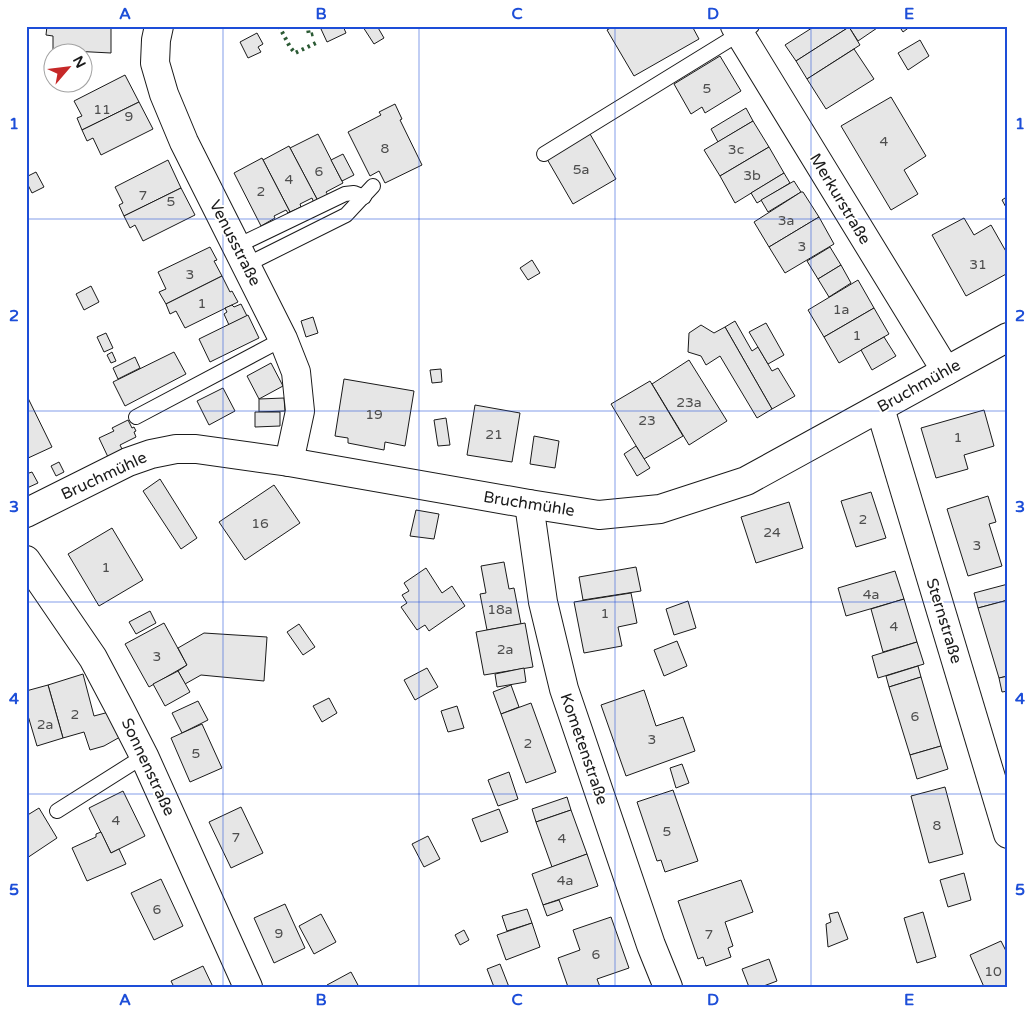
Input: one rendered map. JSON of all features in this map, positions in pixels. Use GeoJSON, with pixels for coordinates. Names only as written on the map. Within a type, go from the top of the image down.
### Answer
{"type":"FeatureCollection","features":[{"type":"Feature","properties":{"kind":"street","name":"Venusstraße"},"geometry":{"type":"LineString","coordinates":[[159,26],[155,63],[164,94],[184,142],[283,339],[296,372],[300,411],[289,462]]}},
{"type":"Feature","properties":{"kind":"street","name":"Merkurstraße"},"geometry":{"type":"LineString","coordinates":[[742,29],[946,371]]}},
{"type":"Feature","properties":{"kind":"street","name":"Bruchmühle"},"geometry":{"type":"LineString","coordinates":[[26,514],[128,462],[151,454],[176,449],[196,449],[289,462],[599,515],[660,509],[746,481],[1008,337]]}},
{"type":"Feature","properties":{"kind":"street","name":"Sternstraße"},"geometry":{"type":"LineString","coordinates":[[880,408],[1008,834]]}},
{"type":"Feature","properties":{"kind":"street","name":"Kometenstraße"},"geometry":{"type":"LineString","coordinates":[[529,504],[543,602],[564,690],[651,946],[668,987]]}},
{"type":"Feature","properties":{"kind":"street","name":"Sonnenstraße"},"geometry":{"type":"LineString","coordinates":[[26,560],[93,658],[144,756],[248,987]]}},
{"type":"Feature","properties":{"kind":"lane"},"geometry":{"type":"LineString","coordinates":[[544,154],[742,29]]}},
{"type":"Feature","properties":{"kind":"lane"},"geometry":{"type":"LineString","coordinates":[[360,189],[346,216],[242,256],[345,194],[360,189]]}},
{"type":"Feature","properties":{"kind":"lane"},"geometry":{"type":"LineString","coordinates":[[136,417],[283,339]]}},
{"type":"Feature","properties":{"kind":"lane"},"geometry":{"type":"LineString","coordinates":[[57,811],[144,756]]}},
{"type":"Feature","properties":{"kind":"building"},"geometry":{"type":"Polygon","coordinates":[[[47,26],[111,26],[111,53],[92,52],[92,42],[53,42],[53,36],[46,35],[47,26]]]}},
{"type":"Feature","properties":{"kind":"building"},"geometry":{"type":"Polygon","coordinates":[[[325,26],[343,26],[346,33],[327,42],[321,29],[325,26]]]}},
{"type":"Feature","properties":{"kind":"building"},"geometry":{"type":"Polygon","coordinates":[[[377,26],[384,38],[374,44],[363,27],[377,26]]]}},
{"type":"Feature","properties":{"kind":"building"},"geometry":{"type":"Polygon","coordinates":[[[614,26],[692,26],[699,39],[634,76],[607,30],[614,26]]]}},
{"type":"Feature","properties":{"kind":"building"},"geometry":{"type":"Polygon","coordinates":[[[815,26],[849,27],[796,61],[785,45],[815,26]]]}},
{"type":"Feature","properties":{"kind":"building"},"geometry":{"type":"Polygon","coordinates":[[[850,26],[880,26],[858,41],[850,26]]]}},
{"type":"Feature","properties":{"kind":"building"},"geometry":{"type":"Polygon","coordinates":[[[899,26],[911,26],[903,32],[899,26]]]}},
{"type":"Feature","properties":{"kind":"building"},"geometry":{"type":"Polygon","coordinates":[[[849,27],[860,45],[807,79],[796,61],[849,27]]]}},
{"type":"Feature","properties":{"kind":"building"},"geometry":{"type":"Polygon","coordinates":[[[257,33],[263,44],[258,47],[261,52],[248,58],[240,42],[257,33]]]}},
{"type":"Feature","properties":{"kind":"building"},"geometry":{"type":"Polygon","coordinates":[[[920,40],[929,56],[908,70],[898,53],[920,40]]]}},
{"type":"Feature","properties":{"kind":"building"},"geometry":{"type":"Polygon","coordinates":[[[854,49],[874,79],[826,109],[807,79],[854,49]]]}},
{"type":"Feature","properties":{"kind":"building"},"geometry":{"type":"Polygon","coordinates":[[[720,56],[741,91],[705,113],[702,107],[691,114],[674,84],[720,56]]]}},
{"type":"Feature","properties":{"kind":"building"},"geometry":{"type":"Polygon","coordinates":[[[125,75],[139,102],[82,130],[77,118],[82,116],[74,101],[125,75]]]}},
{"type":"Feature","properties":{"kind":"building"},"geometry":{"type":"Polygon","coordinates":[[[891,97],[926,156],[904,170],[918,194],[891,210],[841,126],[891,97]]]}},
{"type":"Feature","properties":{"kind":"building"},"geometry":{"type":"Polygon","coordinates":[[[139,102],[153,129],[101,155],[93,138],[87,141],[82,130],[139,102]]]}},
{"type":"Feature","properties":{"kind":"building"},"geometry":{"type":"Polygon","coordinates":[[[395,104],[402,119],[400,120],[422,165],[385,183],[379,171],[370,176],[348,132],[381,115],[379,112],[395,104]]]}},
{"type":"Feature","properties":{"kind":"building"},"geometry":{"type":"Polygon","coordinates":[[[746,108],[753,121],[718,142],[711,129],[746,108]]]}},
{"type":"Feature","properties":{"kind":"building"},"geometry":{"type":"Polygon","coordinates":[[[753,121],[769,147],[720,176],[704,150],[753,121]]]}},
{"type":"Feature","properties":{"kind":"building"},"geometry":{"type":"Polygon","coordinates":[[[318,134],[343,183],[326,192],[328,195],[318,201],[290,148],[318,134]]]}},
{"type":"Feature","properties":{"kind":"building"},"geometry":{"type":"Polygon","coordinates":[[[590,134],[616,179],[573,204],[547,159],[590,134]]]}},
{"type":"Feature","properties":{"kind":"building"},"geometry":{"type":"Polygon","coordinates":[[[289,146],[318,201],[314,203],[312,198],[300,204],[301,207],[290,212],[263,160],[289,146]]]}},
{"type":"Feature","properties":{"kind":"building"},"geometry":{"type":"Polygon","coordinates":[[[769,147],[784,173],[735,203],[720,176],[769,147]]]}},
{"type":"Feature","properties":{"kind":"building"},"geometry":{"type":"Polygon","coordinates":[[[343,154],[354,175],[342,181],[331,160],[343,154]]]}},
{"type":"Feature","properties":{"kind":"building"},"geometry":{"type":"Polygon","coordinates":[[[262,158],[290,212],[288,213],[286,210],[261,226],[234,173],[262,158]]]}},
{"type":"Feature","properties":{"kind":"building"},"geometry":{"type":"Polygon","coordinates":[[[168,160],[181,188],[124,216],[119,205],[123,203],[115,187],[168,160]]]}},
{"type":"Feature","properties":{"kind":"building"},"geometry":{"type":"Polygon","coordinates":[[[36,172],[44,187],[32,193],[26,177],[36,172]]]}},
{"type":"Feature","properties":{"kind":"building"},"geometry":{"type":"Polygon","coordinates":[[[784,173],[790,183],[757,203],[751,193],[784,173]]]}},
{"type":"Feature","properties":{"kind":"building"},"geometry":{"type":"Polygon","coordinates":[[[794,181],[801,192],[768,212],[761,200],[794,181]]]}},
{"type":"Feature","properties":{"kind":"building"},"geometry":{"type":"Polygon","coordinates":[[[181,188],[195,215],[143,241],[135,225],[130,228],[124,216],[181,188]]]}},
{"type":"Feature","properties":{"kind":"building"},"geometry":{"type":"Polygon","coordinates":[[[803,192],[819,217],[769,247],[754,222],[803,192]]]}},
{"type":"Feature","properties":{"kind":"building"},"geometry":{"type":"Polygon","coordinates":[[[1008,196],[1008,211],[1002,200],[1008,196]]]}},
{"type":"Feature","properties":{"kind":"building"},"geometry":{"type":"Polygon","coordinates":[[[819,217],[834,244],[785,273],[769,247],[819,217]]]}},
{"type":"Feature","properties":{"kind":"building"},"geometry":{"type":"Polygon","coordinates":[[[964,218],[974,235],[991,225],[1008,255],[1008,273],[966,296],[932,235],[964,218]]]}},
{"type":"Feature","properties":{"kind":"building"},"geometry":{"type":"Polygon","coordinates":[[[210,247],[217,260],[214,261],[222,276],[166,304],[159,292],[166,289],[158,272],[210,247]]]}},
{"type":"Feature","properties":{"kind":"building"},"geometry":{"type":"Polygon","coordinates":[[[830,247],[841,265],[818,279],[807,261],[830,247]]]}},
{"type":"Feature","properties":{"kind":"building"},"geometry":{"type":"Polygon","coordinates":[[[532,260],[540,273],[528,280],[520,268],[532,260]]]}},
{"type":"Feature","properties":{"kind":"building"},"geometry":{"type":"Polygon","coordinates":[[[841,265],[851,283],[829,297],[818,279],[841,265]]]}},
{"type":"Feature","properties":{"kind":"building"},"geometry":{"type":"Polygon","coordinates":[[[222,276],[230,292],[232,291],[238,302],[185,328],[176,311],[170,314],[166,304],[222,276]]]}},
{"type":"Feature","properties":{"kind":"building"},"geometry":{"type":"Polygon","coordinates":[[[858,280],[874,308],[824,337],[808,310],[858,280]]]}},
{"type":"Feature","properties":{"kind":"building"},"geometry":{"type":"Polygon","coordinates":[[[91,286],[99,302],[84,310],[76,294],[91,286]]]}},
{"type":"Feature","properties":{"kind":"building"},"geometry":{"type":"Polygon","coordinates":[[[241,304],[247,316],[229,325],[224,314],[227,312],[225,308],[241,304]]]}},
{"type":"Feature","properties":{"kind":"building"},"geometry":{"type":"Polygon","coordinates":[[[874,308],[889,334],[839,363],[824,337],[874,308]]]}},
{"type":"Feature","properties":{"kind":"building"},"geometry":{"type":"Polygon","coordinates":[[[248,315],[259,338],[210,362],[199,339],[248,315]]]}},
{"type":"Feature","properties":{"kind":"building"},"geometry":{"type":"Polygon","coordinates":[[[313,317],[318,333],[306,337],[301,321],[313,317]]]}},
{"type":"Feature","properties":{"kind":"building"},"geometry":{"type":"Polygon","coordinates":[[[735,321],[752,351],[758,347],[772,371],[778,368],[795,396],[772,409],[725,327],[735,321]]]}},
{"type":"Feature","properties":{"kind":"building"},"geometry":{"type":"Polygon","coordinates":[[[766,323],[784,355],[768,364],[749,332],[766,323]]]}},
{"type":"Feature","properties":{"kind":"building"},"geometry":{"type":"Polygon","coordinates":[[[701,325],[714,333],[725,327],[772,409],[757,418],[720,356],[706,365],[701,356],[688,352],[689,333],[701,325]]]}},
{"type":"Feature","properties":{"kind":"building"},"geometry":{"type":"Polygon","coordinates":[[[106,333],[113,348],[104,352],[97,337],[106,333]]]}},
{"type":"Feature","properties":{"kind":"building"},"geometry":{"type":"Polygon","coordinates":[[[884,337],[896,356],[872,370],[861,350],[884,337]]]}},
{"type":"Feature","properties":{"kind":"building"},"geometry":{"type":"Polygon","coordinates":[[[112,352],[116,361],[111,363],[107,355],[112,352]]]}},
{"type":"Feature","properties":{"kind":"building"},"geometry":{"type":"Polygon","coordinates":[[[174,352],[186,374],[125,406],[113,382],[174,352]]]}},
{"type":"Feature","properties":{"kind":"building"},"geometry":{"type":"Polygon","coordinates":[[[135,357],[140,368],[118,379],[113,368],[135,357]]]}},
{"type":"Feature","properties":{"kind":"building"},"geometry":{"type":"Polygon","coordinates":[[[689,360],[727,421],[689,445],[652,384],[689,360]]]}},
{"type":"Feature","properties":{"kind":"building"},"geometry":{"type":"Polygon","coordinates":[[[271,363],[283,386],[259,399],[247,376],[271,363]]]}},
{"type":"Feature","properties":{"kind":"building"},"geometry":{"type":"Polygon","coordinates":[[[441,369],[442,382],[432,383],[430,370],[441,369]]]}},
{"type":"Feature","properties":{"kind":"building"},"geometry":{"type":"Polygon","coordinates":[[[344,379],[414,391],[405,446],[385,442],[384,450],[348,443],[348,438],[335,436],[344,379]]]}},
{"type":"Feature","properties":{"kind":"building"},"geometry":{"type":"Polygon","coordinates":[[[650,381],[683,436],[644,459],[611,404],[650,381]]]}},
{"type":"Feature","properties":{"kind":"building"},"geometry":{"type":"Polygon","coordinates":[[[223,388],[235,411],[209,425],[197,401],[223,388]]]}},
{"type":"Feature","properties":{"kind":"building"},"geometry":{"type":"Polygon","coordinates":[[[26,394],[52,447],[26,459],[26,394]]]}},
{"type":"Feature","properties":{"kind":"building"},"geometry":{"type":"Polygon","coordinates":[[[284,398],[285,411],[259,412],[259,399],[284,398]]]}},
{"type":"Feature","properties":{"kind":"building"},"geometry":{"type":"Polygon","coordinates":[[[475,405],[520,413],[512,462],[467,455],[475,405]]]}},
{"type":"Feature","properties":{"kind":"building"},"geometry":{"type":"Polygon","coordinates":[[[984,410],[994,446],[964,455],[968,469],[936,478],[921,428],[984,410]]]}},
{"type":"Feature","properties":{"kind":"building"},"geometry":{"type":"Polygon","coordinates":[[[255,412],[280,412],[280,426],[255,427],[255,412]]]}},
{"type":"Feature","properties":{"kind":"building"},"geometry":{"type":"Polygon","coordinates":[[[446,418],[450,445],[438,446],[434,420],[446,418]]]}},
{"type":"Feature","properties":{"kind":"building"},"geometry":{"type":"Polygon","coordinates":[[[128,420],[136,431],[134,432],[136,437],[120,445],[122,449],[108,457],[99,438],[114,431],[112,428],[128,420]]]}},
{"type":"Feature","properties":{"kind":"building"},"geometry":{"type":"Polygon","coordinates":[[[534,436],[559,441],[555,468],[530,464],[534,436]]]}},
{"type":"Feature","properties":{"kind":"building"},"geometry":{"type":"Polygon","coordinates":[[[636,446],[650,468],[637,476],[624,454],[636,446]]]}},
{"type":"Feature","properties":{"kind":"building"},"geometry":{"type":"Polygon","coordinates":[[[59,462],[64,472],[56,476],[51,466],[59,462]]]}},
{"type":"Feature","properties":{"kind":"building"},"geometry":{"type":"Polygon","coordinates":[[[32,472],[38,483],[27,488],[26,474],[32,472]]]}},
{"type":"Feature","properties":{"kind":"building"},"geometry":{"type":"Polygon","coordinates":[[[160,479],[197,538],[181,549],[143,491],[160,479]]]}},
{"type":"Feature","properties":{"kind":"building"},"geometry":{"type":"Polygon","coordinates":[[[274,485],[300,523],[245,560],[219,522],[274,485]]]}},
{"type":"Feature","properties":{"kind":"building"},"geometry":{"type":"Polygon","coordinates":[[[871,492],[886,538],[856,547],[841,501],[871,492]]]}},
{"type":"Feature","properties":{"kind":"building"},"geometry":{"type":"Polygon","coordinates":[[[988,496],[996,522],[989,524],[1002,566],[968,576],[947,509],[988,496]]]}},
{"type":"Feature","properties":{"kind":"building"},"geometry":{"type":"Polygon","coordinates":[[[789,502],[803,548],[756,563],[741,517],[789,502]]]}},
{"type":"Feature","properties":{"kind":"building"},"geometry":{"type":"Polygon","coordinates":[[[416,510],[439,514],[434,539],[410,536],[416,510]]]}},
{"type":"Feature","properties":{"kind":"building"},"geometry":{"type":"Polygon","coordinates":[[[112,528],[143,580],[99,606],[68,554],[112,528]]]}},
{"type":"Feature","properties":{"kind":"building"},"geometry":{"type":"Polygon","coordinates":[[[504,562],[509,589],[514,588],[521,624],[487,630],[480,594],[486,593],[481,566],[504,562]]]}},
{"type":"Feature","properties":{"kind":"building"},"geometry":{"type":"Polygon","coordinates":[[[636,567],[641,591],[583,600],[579,577],[636,567]]]}},
{"type":"Feature","properties":{"kind":"building"},"geometry":{"type":"Polygon","coordinates":[[[426,568],[442,593],[452,586],[465,606],[429,631],[425,625],[417,630],[401,607],[407,603],[402,595],[409,591],[404,583],[426,568]]]}},
{"type":"Feature","properties":{"kind":"building"},"geometry":{"type":"Polygon","coordinates":[[[895,571],[904,599],[846,616],[838,588],[895,571]]]}},
{"type":"Feature","properties":{"kind":"building"},"geometry":{"type":"Polygon","coordinates":[[[1008,584],[1008,600],[978,608],[974,593],[1008,584]]]}},
{"type":"Feature","properties":{"kind":"building"},"geometry":{"type":"Polygon","coordinates":[[[631,593],[637,623],[618,627],[622,646],[584,653],[574,602],[631,593]]]}},
{"type":"Feature","properties":{"kind":"building"},"geometry":{"type":"Polygon","coordinates":[[[904,599],[917,642],[883,652],[871,609],[904,599]]]}},
{"type":"Feature","properties":{"kind":"building"},"geometry":{"type":"Polygon","coordinates":[[[1008,600],[1008,676],[999,678],[978,608],[1008,600]]]}},
{"type":"Feature","properties":{"kind":"building"},"geometry":{"type":"Polygon","coordinates":[[[688,601],[696,628],[674,635],[666,609],[688,601]]]}},
{"type":"Feature","properties":{"kind":"building"},"geometry":{"type":"Polygon","coordinates":[[[150,611],[156,623],[136,634],[129,622],[150,611]]]}},
{"type":"Feature","properties":{"kind":"building"},"geometry":{"type":"Polygon","coordinates":[[[164,623],[187,665],[149,687],[125,644],[164,623]]]}},
{"type":"Feature","properties":{"kind":"building"},"geometry":{"type":"Polygon","coordinates":[[[525,623],[533,667],[484,675],[476,632],[525,623]]]}},
{"type":"Feature","properties":{"kind":"building"},"geometry":{"type":"Polygon","coordinates":[[[299,624],[315,647],[303,655],[287,632],[299,624]]]}},
{"type":"Feature","properties":{"kind":"building"},"geometry":{"type":"Polygon","coordinates":[[[204,633],[267,637],[264,681],[201,675],[185,684],[178,671],[187,665],[178,648],[204,633]]]}},
{"type":"Feature","properties":{"kind":"building"},"geometry":{"type":"Polygon","coordinates":[[[677,641],[687,666],[664,676],[654,650],[677,641]]]}},
{"type":"Feature","properties":{"kind":"building"},"geometry":{"type":"Polygon","coordinates":[[[917,642],[924,664],[878,678],[872,656],[917,642]]]}},
{"type":"Feature","properties":{"kind":"building"},"geometry":{"type":"Polygon","coordinates":[[[918,666],[921,677],[889,687],[886,676],[918,666]]]}},
{"type":"Feature","properties":{"kind":"building"},"geometry":{"type":"Polygon","coordinates":[[[427,668],[438,687],[415,700],[404,680],[427,668]]]}},
{"type":"Feature","properties":{"kind":"building"},"geometry":{"type":"Polygon","coordinates":[[[524,668],[526,682],[497,687],[495,674],[524,668]]]}},
{"type":"Feature","properties":{"kind":"building"},"geometry":{"type":"Polygon","coordinates":[[[178,671],[190,692],[165,706],[153,684],[178,671]]]}},
{"type":"Feature","properties":{"kind":"building"},"geometry":{"type":"Polygon","coordinates":[[[83,674],[94,716],[109,712],[120,737],[104,746],[90,750],[84,732],[63,738],[48,685],[83,674]]]}},
{"type":"Feature","properties":{"kind":"building"},"geometry":{"type":"Polygon","coordinates":[[[1008,676],[1008,691],[1002,692],[999,678],[1008,676]]]}},
{"type":"Feature","properties":{"kind":"building"},"geometry":{"type":"Polygon","coordinates":[[[921,677],[941,746],[910,755],[889,687],[921,677]]]}},
{"type":"Feature","properties":{"kind":"building"},"geometry":{"type":"Polygon","coordinates":[[[48,685],[63,738],[37,746],[26,709],[26,691],[48,685]]]}},
{"type":"Feature","properties":{"kind":"building"},"geometry":{"type":"Polygon","coordinates":[[[511,685],[519,707],[501,714],[493,692],[511,685]]]}},
{"type":"Feature","properties":{"kind":"building"},"geometry":{"type":"Polygon","coordinates":[[[644,690],[656,726],[683,717],[695,751],[626,776],[601,705],[644,690]]]}},
{"type":"Feature","properties":{"kind":"building"},"geometry":{"type":"Polygon","coordinates":[[[329,698],[337,713],[322,722],[313,706],[329,698]]]}},
{"type":"Feature","properties":{"kind":"building"},"geometry":{"type":"Polygon","coordinates":[[[198,701],[208,720],[182,733],[172,713],[198,701]]]}},
{"type":"Feature","properties":{"kind":"building"},"geometry":{"type":"Polygon","coordinates":[[[531,703],[556,772],[526,783],[501,714],[531,703]]]}},
{"type":"Feature","properties":{"kind":"building"},"geometry":{"type":"Polygon","coordinates":[[[457,706],[464,728],[448,732],[441,711],[457,706]]]}},
{"type":"Feature","properties":{"kind":"building"},"geometry":{"type":"Polygon","coordinates":[[[202,724],[222,768],[190,782],[171,738],[202,724]]]}},
{"type":"Feature","properties":{"kind":"building"},"geometry":{"type":"Polygon","coordinates":[[[941,746],[948,769],[917,779],[910,755],[941,746]]]}},
{"type":"Feature","properties":{"kind":"building"},"geometry":{"type":"Polygon","coordinates":[[[682,764],[689,783],[676,788],[670,768],[682,764]]]}},
{"type":"Feature","properties":{"kind":"building"},"geometry":{"type":"Polygon","coordinates":[[[509,772],[518,799],[498,806],[488,780],[509,772]]]}},
{"type":"Feature","properties":{"kind":"building"},"geometry":{"type":"Polygon","coordinates":[[[945,787],[963,854],[929,863],[911,796],[945,787]]]}},
{"type":"Feature","properties":{"kind":"building"},"geometry":{"type":"Polygon","coordinates":[[[673,790],[698,861],[665,872],[661,860],[657,861],[637,802],[673,790]]]}},
{"type":"Feature","properties":{"kind":"building"},"geometry":{"type":"Polygon","coordinates":[[[123,791],[145,836],[111,853],[89,808],[123,791]]]}},
{"type":"Feature","properties":{"kind":"building"},"geometry":{"type":"Polygon","coordinates":[[[567,797],[571,810],[536,822],[532,809],[567,797]]]}},
{"type":"Feature","properties":{"kind":"building"},"geometry":{"type":"Polygon","coordinates":[[[241,807],[263,853],[231,868],[209,822],[241,807]]]}},
{"type":"Feature","properties":{"kind":"building"},"geometry":{"type":"Polygon","coordinates":[[[39,808],[57,838],[27,858],[26,816],[39,808]]]}},
{"type":"Feature","properties":{"kind":"building"},"geometry":{"type":"Polygon","coordinates":[[[499,809],[508,832],[481,842],[472,819],[499,809]]]}},
{"type":"Feature","properties":{"kind":"building"},"geometry":{"type":"Polygon","coordinates":[[[571,810],[587,854],[552,867],[536,822],[571,810]]]}},
{"type":"Feature","properties":{"kind":"building"},"geometry":{"type":"Polygon","coordinates":[[[101,832],[111,853],[119,849],[126,864],[87,881],[72,848],[96,837],[96,834],[101,832]]]}},
{"type":"Feature","properties":{"kind":"building"},"geometry":{"type":"Polygon","coordinates":[[[428,836],[440,859],[424,867],[412,844],[428,836]]]}},
{"type":"Feature","properties":{"kind":"building"},"geometry":{"type":"Polygon","coordinates":[[[587,854],[598,886],[543,905],[532,874],[587,854]]]}},
{"type":"Feature","properties":{"kind":"building"},"geometry":{"type":"Polygon","coordinates":[[[964,873],[971,900],[948,907],[940,880],[964,873]]]}},
{"type":"Feature","properties":{"kind":"building"},"geometry":{"type":"Polygon","coordinates":[[[161,879],[183,926],[154,940],[131,893],[161,879]]]}},
{"type":"Feature","properties":{"kind":"building"},"geometry":{"type":"Polygon","coordinates":[[[741,880],[753,912],[725,922],[733,946],[728,948],[731,957],[706,966],[703,957],[698,959],[678,901],[741,880]]]}},
{"type":"Feature","properties":{"kind":"building"},"geometry":{"type":"Polygon","coordinates":[[[559,900],[563,910],[547,916],[543,905],[559,900]]]}},
{"type":"Feature","properties":{"kind":"building"},"geometry":{"type":"Polygon","coordinates":[[[285,904],[305,948],[274,963],[254,918],[285,904]]]}},
{"type":"Feature","properties":{"kind":"building"},"geometry":{"type":"Polygon","coordinates":[[[527,909],[532,923],[507,931],[502,916],[527,909]]]}},
{"type":"Feature","properties":{"kind":"building"},"geometry":{"type":"Polygon","coordinates":[[[838,912],[848,939],[828,947],[826,924],[831,922],[829,914],[838,912]]]}},
{"type":"Feature","properties":{"kind":"building"},"geometry":{"type":"Polygon","coordinates":[[[923,912],[936,957],[917,963],[904,918],[923,912]]]}},
{"type":"Feature","properties":{"kind":"building"},"geometry":{"type":"Polygon","coordinates":[[[321,914],[336,942],[314,954],[299,926],[321,914]]]}},
{"type":"Feature","properties":{"kind":"building"},"geometry":{"type":"Polygon","coordinates":[[[611,917],[629,968],[597,979],[600,987],[568,987],[558,958],[580,950],[573,930],[611,917]]]}},
{"type":"Feature","properties":{"kind":"building"},"geometry":{"type":"Polygon","coordinates":[[[532,923],[540,947],[506,960],[497,935],[532,923]]]}},
{"type":"Feature","properties":{"kind":"building"},"geometry":{"type":"Polygon","coordinates":[[[464,930],[469,940],[460,945],[455,935],[464,930]]]}},
{"type":"Feature","properties":{"kind":"building"},"geometry":{"type":"Polygon","coordinates":[[[1001,941],[1008,955],[1008,987],[984,987],[970,955],[1001,941]]]}},
{"type":"Feature","properties":{"kind":"building"},"geometry":{"type":"Polygon","coordinates":[[[769,959],[777,981],[761,987],[749,987],[742,969],[769,959]]]}},
{"type":"Feature","properties":{"kind":"building"},"geometry":{"type":"Polygon","coordinates":[[[500,964],[509,987],[494,987],[487,969],[500,964]]]}},
{"type":"Feature","properties":{"kind":"building"},"geometry":{"type":"Polygon","coordinates":[[[203,966],[213,987],[174,987],[171,981],[203,966]]]}},
{"type":"Feature","properties":{"kind":"building"},"geometry":{"type":"Polygon","coordinates":[[[351,972],[359,987],[328,987],[327,985],[351,972]]]}},
{"type":"Feature","properties":{"kind":"hedge"},"geometry":{"type":"LineString","coordinates":[[279,26],[295,53],[318,42]]}},
{"type":"Feature","properties":{"kind":"hedge"},"geometry":{"type":"LineString","coordinates":[[312,26],[308,29],[309,35],[314,34]]}}]}
